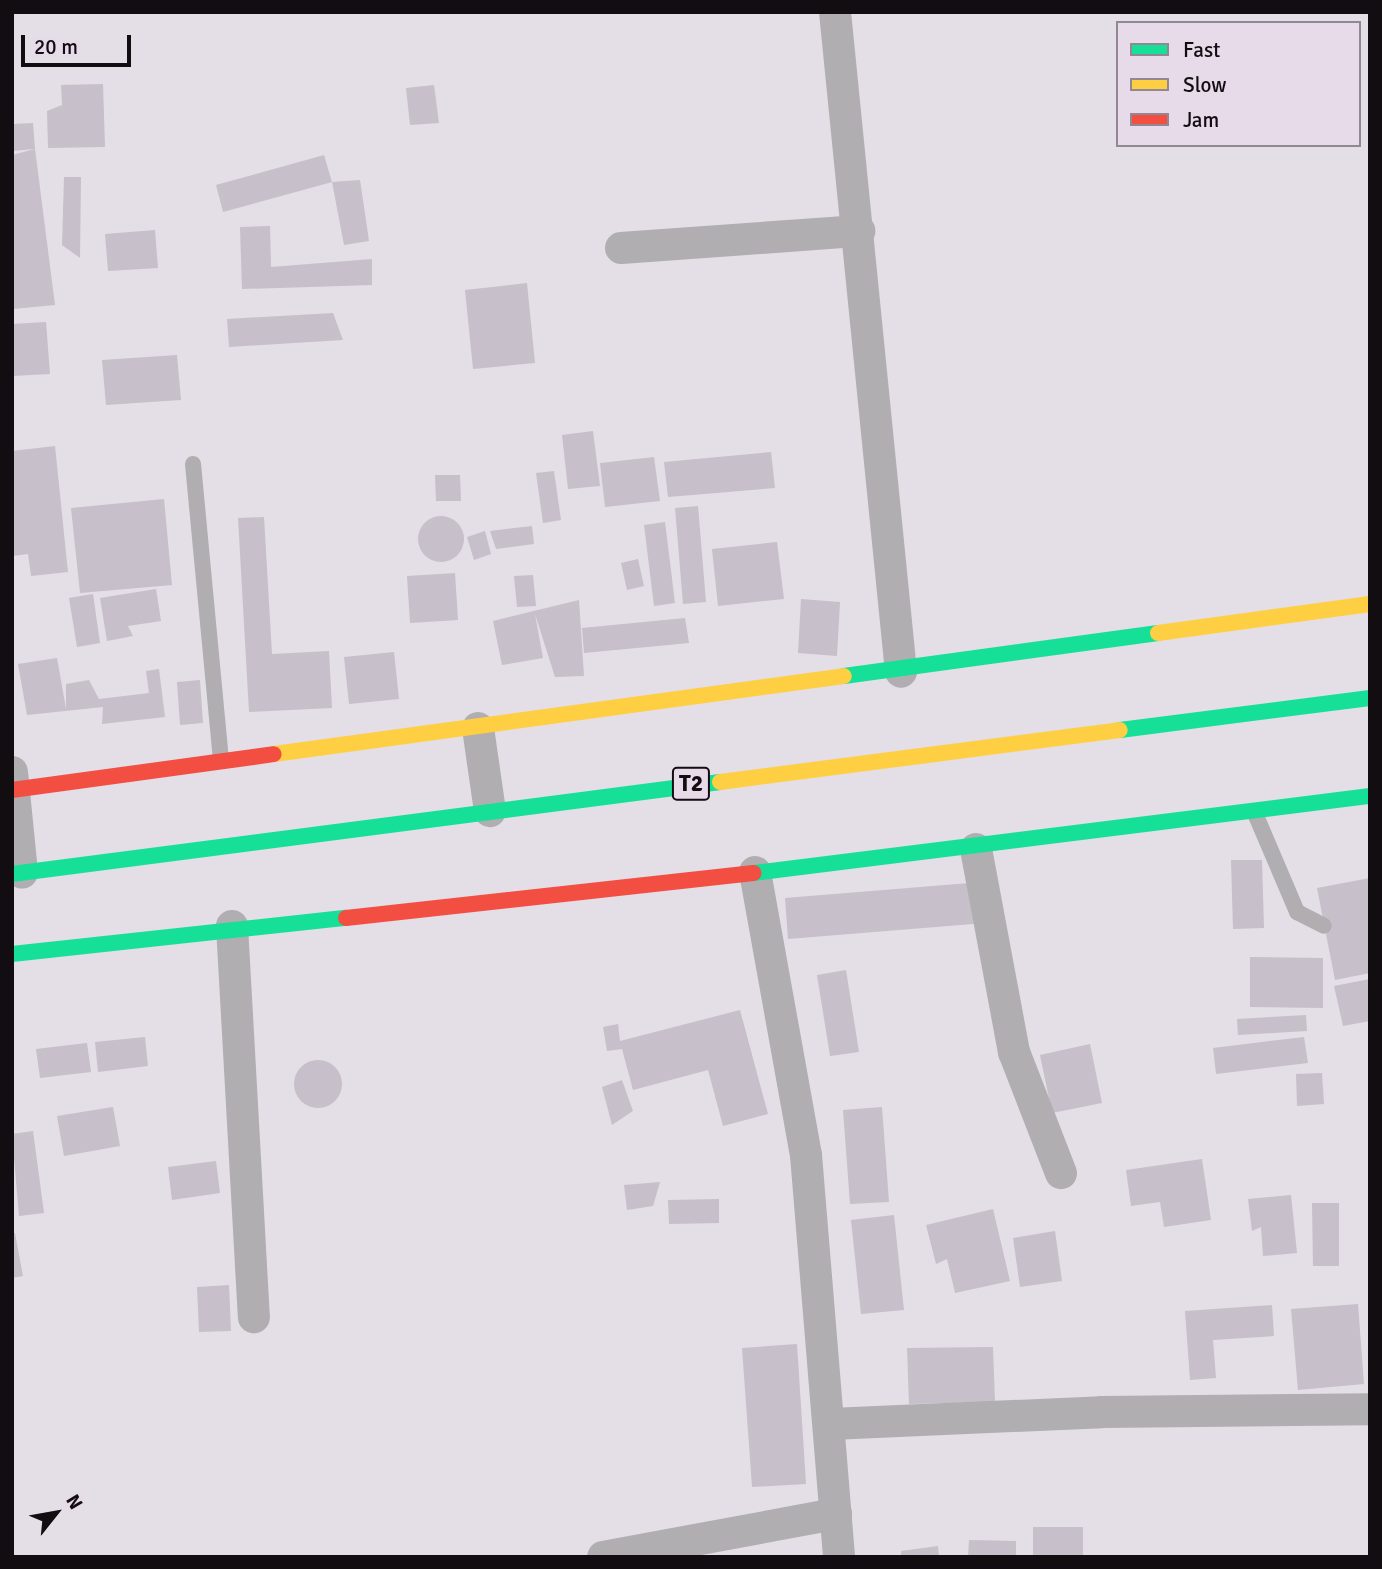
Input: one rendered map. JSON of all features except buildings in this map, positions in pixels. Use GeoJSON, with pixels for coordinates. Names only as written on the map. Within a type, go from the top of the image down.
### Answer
{"type":"FeatureCollection","features":[{"type":"Feature","properties":{"kind":"main road"},"geometry":{"type":"LineString","coordinates":[[13,784],[221,762],[901,672],[1370,604]]}},
{"type":"Feature","properties":{"kind":"main road","name":"T2"},"geometry":{"type":"LineString","coordinates":[[17,874],[1370,698]]}},
{"type":"Feature","properties":{"kind":"main road"},"geometry":{"type":"LineString","coordinates":[[12,954],[232,926],[976,849],[1370,796]]}},
{"type":"Feature","properties":{"kind":"street"},"geometry":{"type":"LineString","coordinates":[[835,12],[859,230],[901,672]]}},
{"type":"Feature","properties":{"kind":"street"},"geometry":{"type":"LineString","coordinates":[[621,248],[859,230]]}},
{"type":"Feature","properties":{"kind":"street"},"geometry":{"type":"LineString","coordinates":[[478,728],[490,811]]}},
{"type":"Feature","properties":{"kind":"street"},"geometry":{"type":"LineString","coordinates":[[13,784],[17,874]]}},
{"type":"Feature","properties":{"kind":"street"},"geometry":{"type":"LineString","coordinates":[[976,849],[1014,1052],[1061,1173]]}},
{"type":"Feature","properties":{"kind":"street"},"geometry":{"type":"LineString","coordinates":[[755,872],[806,1155],[831,1424],[838,1557]]}},
{"type":"Feature","properties":{"kind":"street"},"geometry":{"type":"LineString","coordinates":[[232,926],[254,1317]]}},
{"type":"Feature","properties":{"kind":"street"},"geometry":{"type":"LineString","coordinates":[[831,1424],[1102,1412],[1370,1409]]}},
{"type":"Feature","properties":{"kind":"street"},"geometry":{"type":"LineString","coordinates":[[603,1557],[836,1514]]}},
{"type":"Feature","properties":{"kind":"lane"},"geometry":{"type":"LineString","coordinates":[[193,464],[221,762]]}},
{"type":"Feature","properties":{"kind":"lane"},"geometry":{"type":"LineString","coordinates":[[1254,811],[1297,912],[1324,926]]}},
{"type":"Feature","properties":{"kind":"traffic: fast"},"geometry":{"type":"LineString","coordinates":[[844,676],[1158,633]]}},
{"type":"Feature","properties":{"kind":"traffic: fast"},"geometry":{"type":"LineString","coordinates":[[1120,730],[1370,698]]}},
{"type":"Feature","properties":{"kind":"traffic: fast"},"geometry":{"type":"LineString","coordinates":[[12,874],[720,782]]}},
{"type":"Feature","properties":{"kind":"traffic: fast"},"geometry":{"type":"LineString","coordinates":[[754,873],[1370,796]]}},
{"type":"Feature","properties":{"kind":"traffic: fast"},"geometry":{"type":"LineString","coordinates":[[12,954],[346,918]]}},
{"type":"Feature","properties":{"kind":"traffic: slow"},"geometry":{"type":"LineString","coordinates":[[1158,633],[1370,604]]}},
{"type":"Feature","properties":{"kind":"traffic: slow"},"geometry":{"type":"LineString","coordinates":[[274,754],[844,676]]}},
{"type":"Feature","properties":{"kind":"traffic: slow"},"geometry":{"type":"LineString","coordinates":[[720,782],[1120,730]]}},
{"type":"Feature","properties":{"kind":"traffic: jam"},"geometry":{"type":"LineString","coordinates":[[12,790],[274,754]]}},
{"type":"Feature","properties":{"kind":"traffic: jam"},"geometry":{"type":"LineString","coordinates":[[346,918],[754,873]]}}]}
